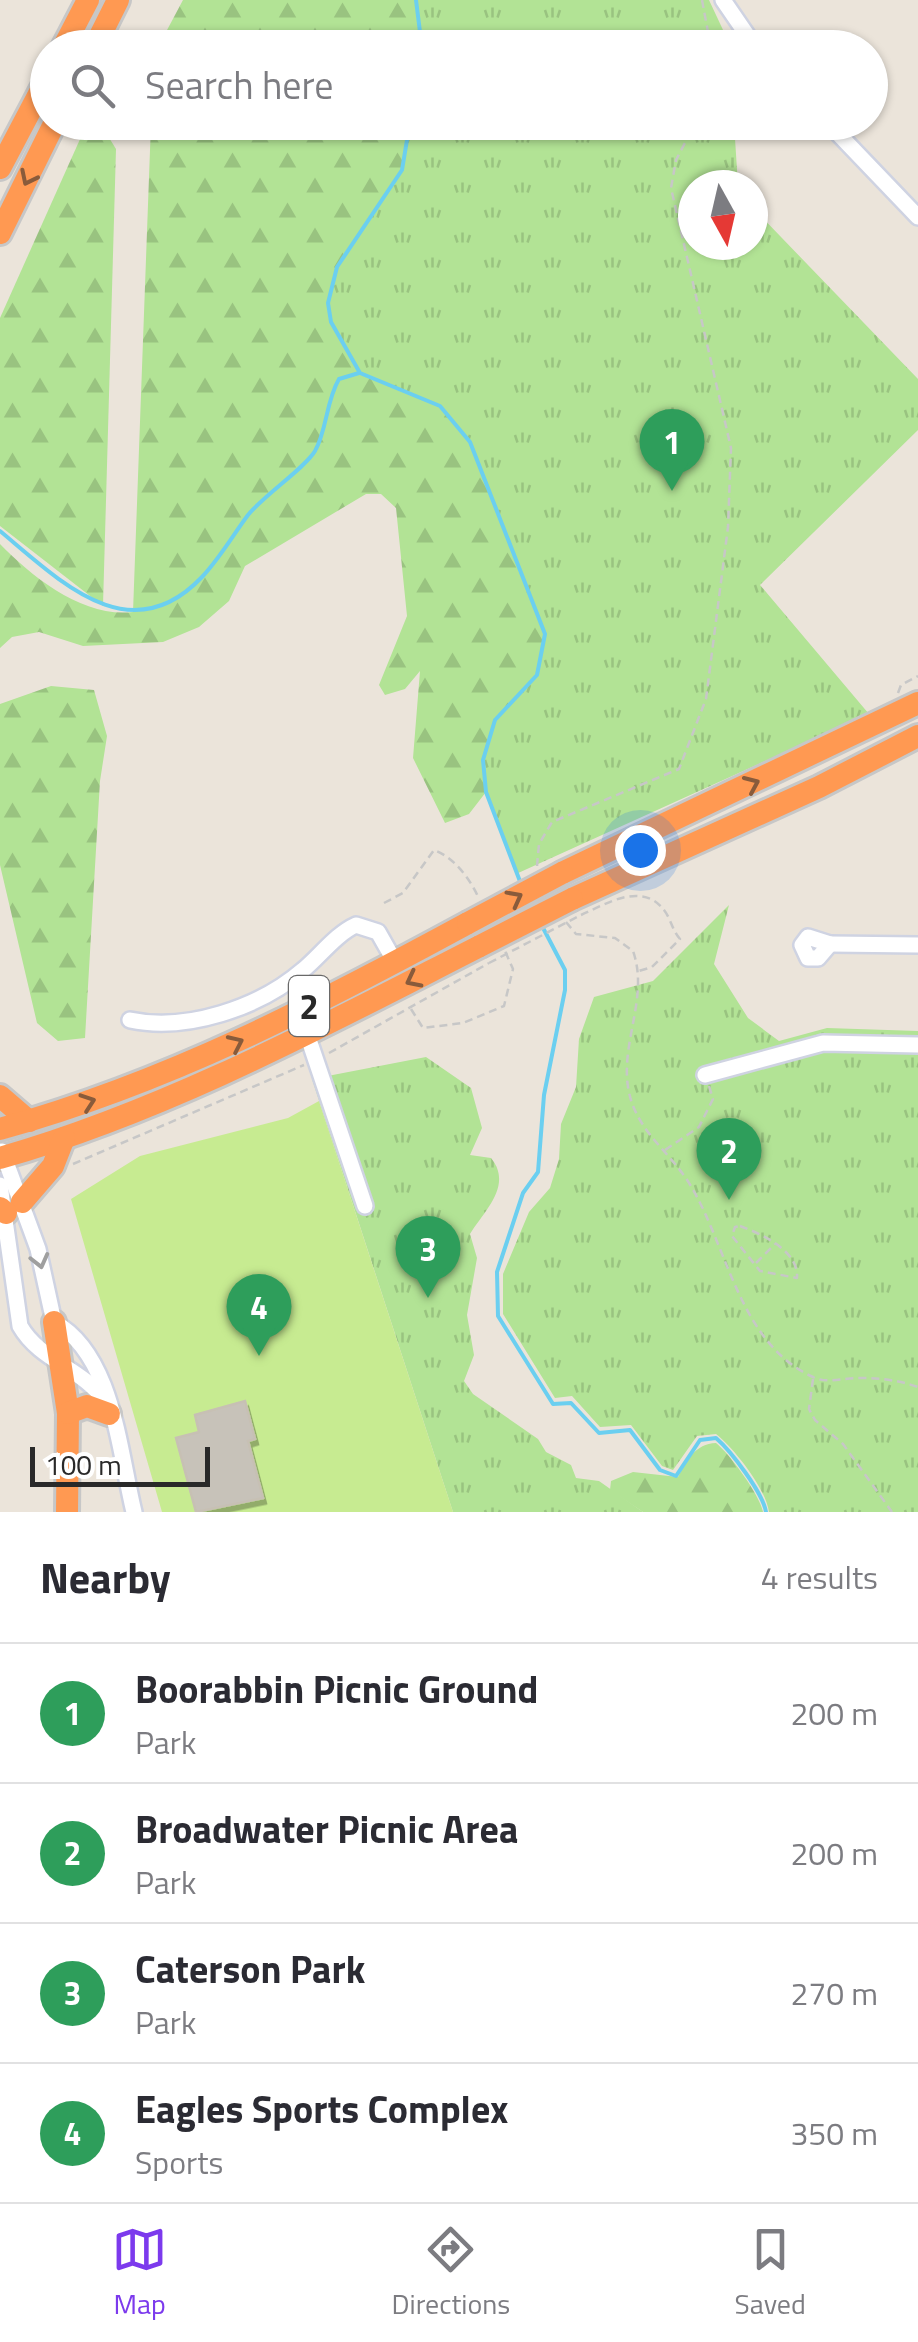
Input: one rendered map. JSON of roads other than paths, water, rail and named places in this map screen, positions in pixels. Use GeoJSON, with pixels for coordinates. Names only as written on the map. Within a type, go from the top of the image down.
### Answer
{"type":"FeatureCollection","features":[{"type":"Feature","properties":{"kind":"highway"},"geometry":{"type":"LineString","coordinates":[[72,30],[88,0]]}},
{"type":"Feature","properties":{"kind":"highway"},"geometry":{"type":"LineString","coordinates":[[103,30],[118,0]]}},
{"type":"Feature","properties":{"kind":"highway"},"geometry":{"type":"LineString","coordinates":[[0,168],[30,110]]}},
{"type":"Feature","properties":{"kind":"highway"},"geometry":{"type":"LineString","coordinates":[[0,233],[47,140]]}},
{"type":"Feature","properties":{"kind":"highway","name":"2"},"geometry":{"type":"LineString","coordinates":[[0,1129],[197,1061],[395,962],[551,874],[907,701]]}},
{"type":"Feature","properties":{"kind":"highway","name":"2"},"geometry":{"type":"LineString","coordinates":[[1,1154],[64,1138],[484,954],[918,736]]}},
{"type":"Feature","properties":{"kind":"highway"},"geometry":{"type":"LineString","coordinates":[[884,754],[918,756]]}},
{"type":"Feature","properties":{"kind":"highway"},"geometry":{"type":"LineString","coordinates":[[0,1096],[30,1121]]}},
{"type":"Feature","properties":{"kind":"highway"},"geometry":{"type":"LineString","coordinates":[[9,1208],[53,1166],[64,1138]]}},
{"type":"Feature","properties":{"kind":"highway"},"geometry":{"type":"LineString","coordinates":[[54,1322],[68,1413],[68,1512]]}},
{"type":"Feature","properties":{"kind":"highway"},"geometry":{"type":"LineString","coordinates":[[68,1413],[87,1406],[108,1409]]}},
{"type":"Feature","properties":{"kind":"street"},"geometry":{"type":"LineString","coordinates":[[724,0],[744,30]]}},
{"type":"Feature","properties":{"kind":"street"},"geometry":{"type":"LineString","coordinates":[[844,140],[918,218]]}},
{"type":"Feature","properties":{"kind":"street"},"geometry":{"type":"LineString","coordinates":[[130,1020],[177,1024],[253,1000],[299,974],[356,925],[378,932],[395,962]]}},
{"type":"Feature","properties":{"kind":"street"},"geometry":{"type":"LineString","coordinates":[[830,944],[918,946]]}},
{"type":"Feature","properties":{"kind":"street"},"geometry":{"type":"LineString","coordinates":[[307,1034],[365,1206]]}},
{"type":"Feature","properties":{"kind":"street"},"geometry":{"type":"LineString","coordinates":[[705,1075],[822,1043],[918,1045]]}},
{"type":"Feature","properties":{"kind":"street"},"geometry":{"type":"LineString","coordinates":[[1,1154],[20,1326],[33,1345],[92,1382],[108,1409]]}},
{"type":"Feature","properties":{"kind":"street"},"geometry":{"type":"LineString","coordinates":[[0,1185],[54,1322],[71,1331],[93,1356],[103,1376],[134,1512]]}},
{"type":"Feature","properties":{"kind":"waterway"},"geometry":{"type":"LineString","coordinates":[[416,0],[420,30]]}},
{"type":"Feature","properties":{"kind":"waterway"},"geometry":{"type":"LineString","coordinates":[[407,140],[402,170],[337,267],[328,303],[331,322],[360,373],[440,406],[470,442],[545,634],[537,675],[495,720],[483,760],[486,792],[521,884]]}},
{"type":"Feature","properties":{"kind":"waterway"},"geometry":{"type":"LineString","coordinates":[[0,531],[71,588],[96,601],[122,609],[148,609],[175,599],[209,570],[255,507],[310,458],[319,443],[339,379],[359,373]]}},
{"type":"Feature","properties":{"kind":"waterway"},"geometry":{"type":"LineString","coordinates":[[541,924],[565,970],[565,990],[544,1095],[538,1172],[523,1193],[497,1272],[498,1316],[553,1404],[571,1403],[599,1433],[630,1430],[660,1470],[676,1476],[700,1440],[716,1438],[746,1473],[766,1512]]}},
{"type":"Feature","properties":{"kind":"place","name":"Boorabbin Picnic Ground"},"geometry":{"type":"Point","coordinates":[672,491]}},
{"type":"Feature","properties":{"kind":"place","name":"Broadwater Picnic Area"},"geometry":{"type":"Point","coordinates":[729,1200]}},
{"type":"Feature","properties":{"kind":"place","name":"Caterson Park"},"geometry":{"type":"Point","coordinates":[428,1298]}},
{"type":"Feature","properties":{"kind":"place","name":"Eagles Sports Complex"},"geometry":{"type":"Point","coordinates":[259,1356]}}]}
